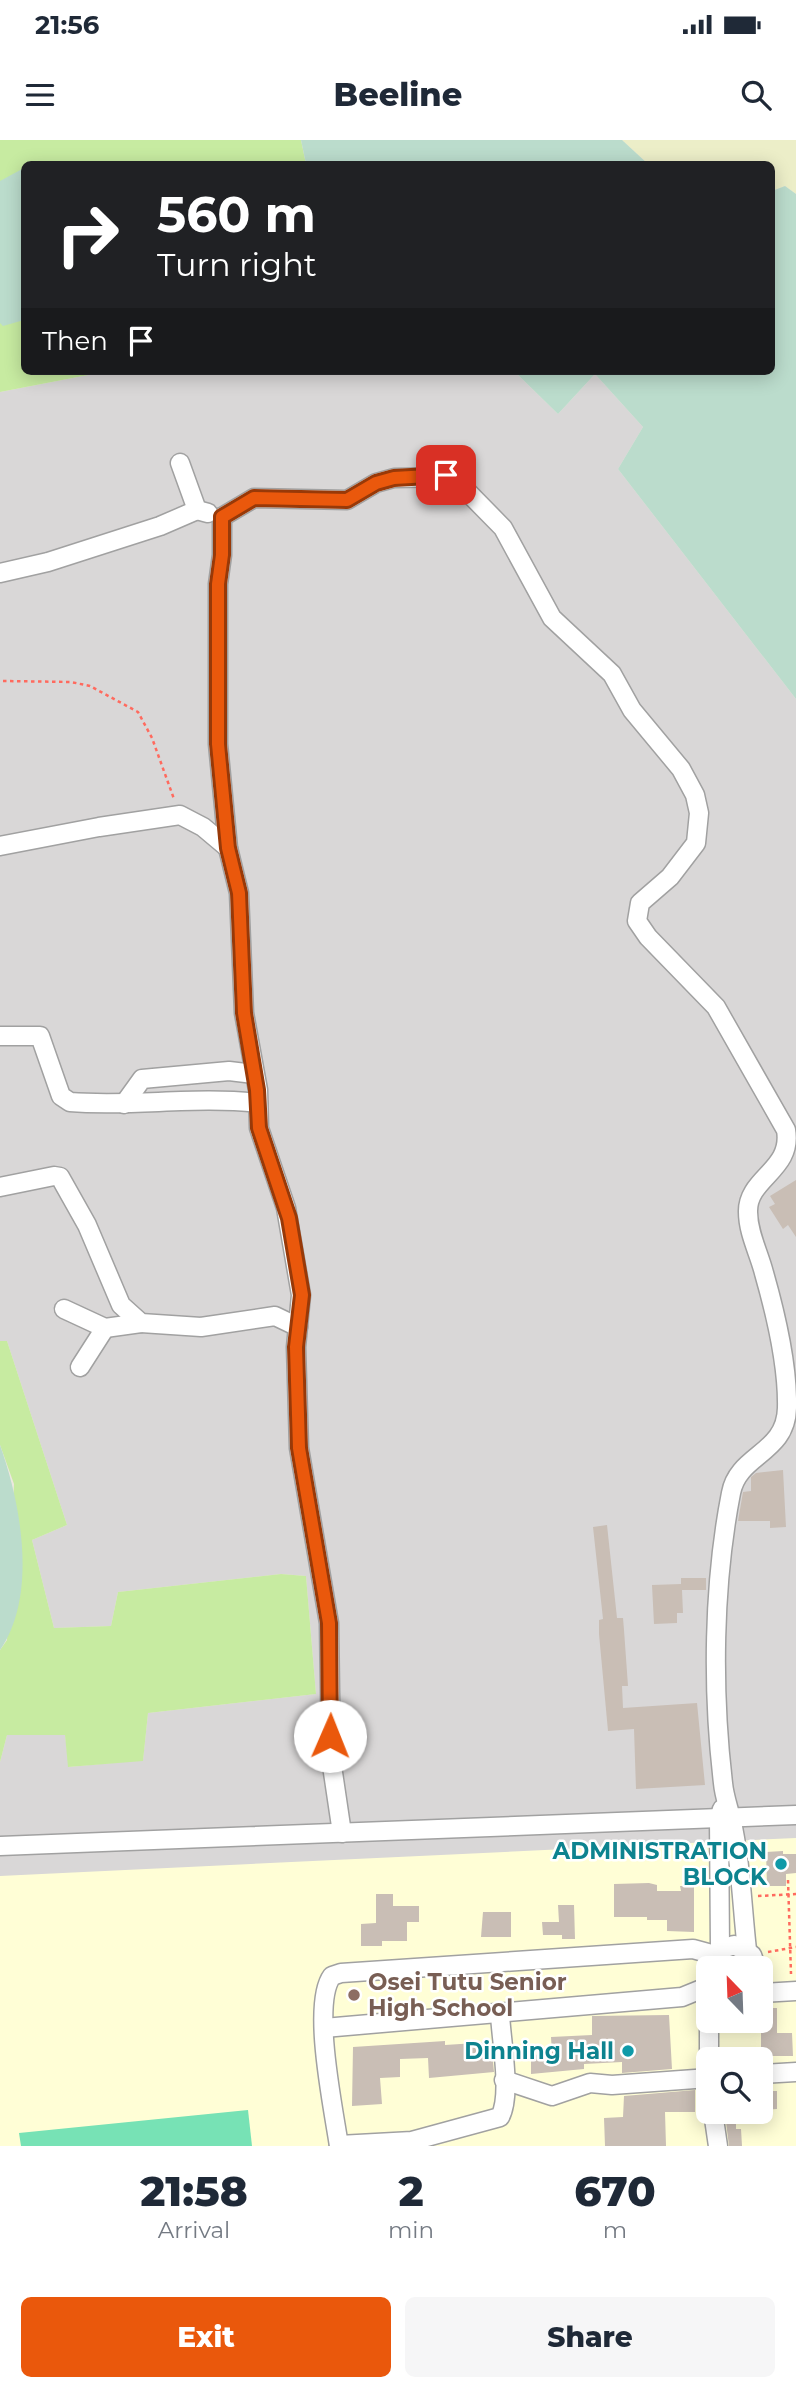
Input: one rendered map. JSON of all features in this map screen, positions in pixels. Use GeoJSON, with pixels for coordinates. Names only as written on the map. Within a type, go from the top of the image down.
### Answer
{"type":"FeatureCollection","features":[{"type":"Feature","properties":{"kind":"street"},"geometry":{"type":"LineString","coordinates":[[180,463],[197,510]]}},
{"type":"Feature","properties":{"kind":"street"},"geometry":{"type":"LineString","coordinates":[[0,573],[48,562],[160,526],[197,510],[222,517],[254,498],[347,500],[376,483],[394,478],[453,477],[503,528],[552,618],[612,674],[632,710],[681,769],[695,795],[699,813],[696,843],[670,877],[640,903],[637,921],[648,937],[716,1007],[786,1130],[788,1139],[785,1155],[754,1194],[747,1213],[767,1284],[787,1388],[787,1408],[786,1423],[778,1438],[741,1470],[733,1485],[721,1555],[718,1650],[725,1819],[715,1956]]}},
{"type":"Feature","properties":{"kind":"street"},"geometry":{"type":"LineString","coordinates":[[222,517],[217,726],[228,848],[239,893],[244,1013],[258,1103],[259,1128],[289,1218],[302,1295],[298,1326],[299,1448],[329,1623],[331,1759],[342,1833]]}},
{"type":"Feature","properties":{"kind":"street"},"geometry":{"type":"LineString","coordinates":[[0,846],[99,827],[180,816],[203,827],[228,848]]}},
{"type":"Feature","properties":{"kind":"street"},"geometry":{"type":"LineString","coordinates":[[0,1036],[40,1037],[65,1100],[124,1104],[208,1099],[258,1103]]}},
{"type":"Feature","properties":{"kind":"street"},"geometry":{"type":"LineString","coordinates":[[124,1104],[142,1079],[229,1071],[254,1074]]}},
{"type":"Feature","properties":{"kind":"street"},"geometry":{"type":"LineString","coordinates":[[0,1187],[60,1177],[87,1225],[121,1305],[141,1323]]}},
{"type":"Feature","properties":{"kind":"street"},"geometry":{"type":"LineString","coordinates":[[64,1309],[105,1328],[141,1323],[201,1327],[275,1316],[298,1326]]}},
{"type":"Feature","properties":{"kind":"street"},"geometry":{"type":"LineString","coordinates":[[80,1367],[105,1328]]}},
{"type":"Feature","properties":{"kind":"street"},"geometry":{"type":"LineString","coordinates":[[0,1846],[796,1815]]}},
{"type":"Feature","properties":{"kind":"street"},"geometry":{"type":"LineString","coordinates":[[725,1819],[752,1956]]}},
{"type":"Feature","properties":{"kind":"street"},"geometry":{"type":"LineString","coordinates":[[718,1956],[734,1945],[749,1956]]}},
{"type":"Feature","properties":{"kind":"street"},"geometry":{"type":"LineString","coordinates":[[499,2014],[504,2080],[502,2112],[491,2121],[412,2141],[339,2146],[328,2077],[324,2028],[327,1983],[332,1976],[341,1973],[693,1949],[710,1956]]}},
{"type":"Feature","properties":{"kind":"street"},"geometry":{"type":"LineString","coordinates":[[324,2028],[682,1997],[696,1991]]}},
{"type":"Feature","properties":{"kind":"street"},"geometry":{"type":"LineString","coordinates":[[774,1992],[794,1991]]}},
{"type":"Feature","properties":{"kind":"street"},"geometry":{"type":"LineString","coordinates":[[773,2073],[796,2072]]}},
{"type":"Feature","properties":{"kind":"street"},"geometry":{"type":"LineString","coordinates":[[504,2080],[552,2096],[590,2083],[612,2085],[696,2079]]}},
{"type":"Feature","properties":{"kind":"street"},"geometry":{"type":"LineString","coordinates":[[715,2124],[718,2146]]}},
{"type":"Feature","properties":{"kind":"path"},"geometry":{"type":"LineString","coordinates":[[3,681],[71,682],[90,686],[138,712],[157,750],[180,816]]}},
{"type":"Feature","properties":{"kind":"path"},"geometry":{"type":"LineString","coordinates":[[788,1880],[794,1991]]}},
{"type":"Feature","properties":{"kind":"path"},"geometry":{"type":"LineString","coordinates":[[759,1956],[796,1947]]}},
{"type":"Feature","properties":{"kind":"shaded area"},"geometry":{"type":"Polygon","coordinates":[[[301,140],[622,140],[645,161],[305,161],[301,140]]]}},
{"type":"Feature","properties":{"kind":"shaded area"},"geometry":{"type":"Polygon","coordinates":[[[622,140],[796,140],[796,194],[785,186],[775,190],[775,161],[645,161],[622,140]]]}},
{"type":"Feature","properties":{"kind":"shaded area"},"geometry":{"type":"Polygon","coordinates":[[[21,170],[21,321],[3,326],[0,323],[0,181],[21,170]]]}},
{"type":"Feature","properties":{"kind":"shaded area"},"geometry":{"type":"Polygon","coordinates":[[[785,186],[796,194],[796,699],[618,469],[643,427],[596,375],[775,375],[775,190],[785,186]]]}},
{"type":"Feature","properties":{"kind":"shaded area"},"geometry":{"type":"Polygon","coordinates":[[[88,375],[518,375],[558,414],[596,375],[643,427],[618,469],[796,699],[796,2146],[0,2146],[0,1762],[7,1735],[65,1735],[69,1767],[143,1760],[148,1713],[316,1694],[306,1576],[281,1574],[118,1592],[111,1626],[54,1628],[32,1540],[67,1525],[7,1341],[0,1341],[0,392],[88,375]]]}},
{"type":"Feature","properties":{"kind":"shaded area"},"geometry":{"type":"Polygon","coordinates":[[[518,375],[594,375],[558,414],[518,375]]]}},
{"type":"Feature","properties":{"kind":"shaded area"},"geometry":{"type":"Polygon","coordinates":[[[0,1445],[8,1468],[19,1521],[22,1577],[12,1628],[0,1650],[0,1445]]]}},
{"type":"Feature","properties":{"kind":"shaded area","name":"Osei Tutu Senior High School"},"geometry":{"type":"Polygon","coordinates":[[[796,1838],[796,2146],[0,2146],[0,1876],[796,1838]]]}},
{"type":"Feature","properties":{"kind":"green space"},"geometry":{"type":"Polygon","coordinates":[[[0,140],[301,140],[305,161],[21,161],[21,375],[88,375],[0,392],[0,140]]]}},
{"type":"Feature","properties":{"kind":"green space"},"geometry":{"type":"Polygon","coordinates":[[[0,1341],[7,1341],[67,1525],[32,1540],[54,1628],[111,1626],[118,1592],[281,1574],[306,1576],[316,1694],[148,1713],[143,1761],[68,1767],[65,1735],[7,1735],[0,1762],[0,1650],[7,1640],[14,1484],[0,1445],[0,1341]]]}},
{"type":"Feature","properties":{"kind":"green space"},"geometry":{"type":"Polygon","coordinates":[[[248,2110],[252,2146],[21,2146],[19,2133],[248,2110]]]}},
{"type":"Feature","properties":{"kind":"building"},"geometry":{"type":"Polygon","coordinates":[[[796,1180],[796,1237],[788,1225],[783,1229],[769,1207],[775,1204],[770,1196],[796,1180]]]}},
{"type":"Feature","properties":{"kind":"building"},"geometry":{"type":"Polygon","coordinates":[[[783,1470],[786,1527],[770,1528],[770,1521],[738,1521],[743,1492],[751,1491],[751,1477],[756,1473],[783,1470]]]}},
{"type":"Feature","properties":{"kind":"building"},"geometry":{"type":"Polygon","coordinates":[[[607,1525],[617,1618],[623,1618],[628,1686],[622,1686],[623,1708],[697,1703],[705,1785],[636,1789],[634,1729],[608,1731],[599,1634],[599,1620],[603,1619],[593,1527],[607,1525]]]}},
{"type":"Feature","properties":{"kind":"building"},"geometry":{"type":"Polygon","coordinates":[[[681,1578],[706,1578],[706,1590],[682,1590],[683,1613],[677,1613],[677,1623],[654,1624],[652,1585],[681,1584],[681,1578]]]}},
{"type":"Feature","properties":{"kind":"building","name":"ADMINISTRATION BLOCK"},"geometry":{"type":"Polygon","coordinates":[[[783,1851],[783,1854],[796,1854],[796,1873],[786,1874],[786,1886],[767,1886],[766,1852],[783,1851]]]}},
{"type":"Feature","properties":{"kind":"building"},"geometry":{"type":"Polygon","coordinates":[[[614,1884],[657,1885],[657,1891],[681,1891],[680,1886],[694,1886],[694,1932],[667,1931],[667,1920],[614,1917],[614,1884]]]}},
{"type":"Feature","properties":{"kind":"building"},"geometry":{"type":"Polygon","coordinates":[[[376,1894],[393,1894],[393,1906],[419,1906],[419,1922],[407,1922],[407,1941],[382,1941],[382,1946],[361,1946],[361,1924],[376,1923],[376,1894]]]}},
{"type":"Feature","properties":{"kind":"building"},"geometry":{"type":"Polygon","coordinates":[[[558,1905],[574,1905],[575,1939],[562,1939],[562,1935],[543,1935],[542,1922],[559,1922],[558,1905]]]}},
{"type":"Feature","properties":{"kind":"building"},"geometry":{"type":"Polygon","coordinates":[[[483,1912],[511,1912],[511,1937],[481,1937],[483,1912]]]}},
{"type":"Feature","properties":{"kind":"building"},"geometry":{"type":"Polygon","coordinates":[[[774,2008],[777,2008],[777,2033],[792,2033],[793,2056],[773,2056],[773,2047],[761,2047],[761,2034],[774,2034],[774,2008]]]}},
{"type":"Feature","properties":{"kind":"building","name":"Dinning Hall"},"geometry":{"type":"Polygon","coordinates":[[[669,2015],[672,2069],[622,2073],[622,2062],[584,2064],[584,2069],[531,2074],[531,2055],[552,2054],[551,2037],[592,2035],[592,2016],[669,2015]]]}},
{"type":"Feature","properties":{"kind":"building"},"geometry":{"type":"Polygon","coordinates":[[[445,2041],[445,2045],[491,2042],[494,2072],[429,2078],[428,2058],[400,2059],[400,2077],[380,2078],[382,2104],[352,2106],[353,2047],[445,2041]]]}},
{"type":"Feature","properties":{"kind":"building"},"geometry":{"type":"Polygon","coordinates":[[[695,2090],[695,2112],[665,2112],[666,2146],[605,2146],[604,2118],[623,2117],[624,2096],[695,2090]]]}},
{"type":"Feature","properties":{"kind":"building"},"geometry":{"type":"Polygon","coordinates":[[[773,2091],[777,2091],[777,2109],[773,2109],[773,2091]]]}},
{"type":"Feature","properties":{"kind":"building"},"geometry":{"type":"Polygon","coordinates":[[[726,2124],[736,2124],[736,2129],[741,2129],[742,2146],[729,2146],[726,2124]]]}},
{"type":"Feature","properties":{"kind":"place","name":"ADMINISTRATION BLOCK"},"geometry":{"type":"Point","coordinates":[781,1864]}},
{"type":"Feature","properties":{"kind":"place","name":"Osei Tutu Senior High School"},"geometry":{"type":"Point","coordinates":[354,1995]}},
{"type":"Feature","properties":{"kind":"place","name":"Dinning Hall"},"geometry":{"type":"Point","coordinates":[628,2051]}},
{"type":"Feature","properties":{"kind":"route"},"geometry":{"type":"LineString","coordinates":[[330,1736],[329,1623],[317,1568],[316,1546],[299,1448],[296,1347],[302,1295],[295,1267],[289,1218],[257,1117],[257,1090],[244,1013],[239,893],[228,848],[218,744],[218,584],[222,555],[222,517],[235,506],[254,498],[275,496],[331,502],[356,498],[376,483],[394,478],[407,475],[446,475]]}}]}
